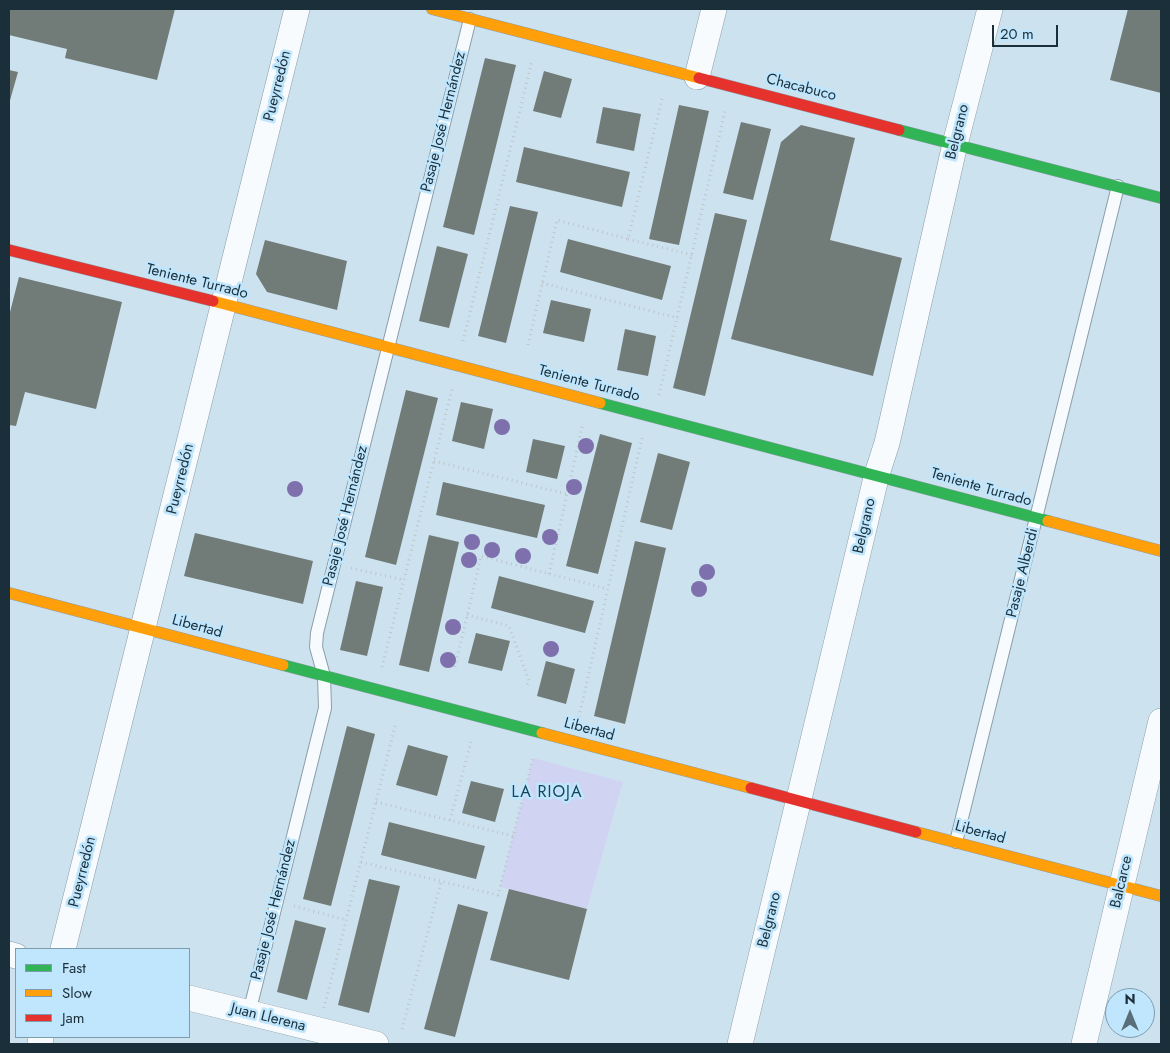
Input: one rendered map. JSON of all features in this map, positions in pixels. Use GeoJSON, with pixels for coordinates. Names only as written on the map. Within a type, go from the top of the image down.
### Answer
{"type":"FeatureCollection","features":[{"type":"Feature","properties":{"kind":"street","name":"Pueyrredón"},"geometry":{"type":"LineString","coordinates":[[63,948],[297,9]]}},
{"type":"Feature","properties":{"kind":"street","name":"Chacabuco"},"geometry":{"type":"LineString","coordinates":[[432,9],[1161,198]]}},
{"type":"Feature","properties":{"kind":"street"},"geometry":{"type":"LineString","coordinates":[[698,77],[714,9]]}},
{"type":"Feature","properties":{"kind":"street","name":"Belgrano"},"geometry":{"type":"LineString","coordinates":[[740,1044],[877,474],[887,443],[955,144],[990,9]]}},
{"type":"Feature","properties":{"kind":"street","name":"Teniente Turrado"},"geometry":{"type":"LineString","coordinates":[[9,250],[877,474],[1036,519],[1161,551]]}},
{"type":"Feature","properties":{"kind":"street","name":"Libertad"},"geometry":{"type":"LineString","coordinates":[[9,593],[1161,896]]}},
{"type":"Feature","properties":{"kind":"street","name":"Balcarce"},"geometry":{"type":"LineString","coordinates":[[1084,1044],[1161,721]]}},
{"type":"Feature","properties":{"kind":"street","name":"Juan Llerena"},"geometry":{"type":"LineString","coordinates":[[190,998],[376,1044]]}},
{"type":"Feature","properties":{"kind":"lane","name":"Pasaje José Hernández"},"geometry":{"type":"LineString","coordinates":[[249,1013],[325,708],[324,676],[316,647],[317,632],[470,19]]}},
{"type":"Feature","properties":{"kind":"lane","name":"Pasaje Alberdi"},"geometry":{"type":"LineString","coordinates":[[956,842],[1118,186]]}},
{"type":"Feature","properties":{"kind":"path"},"geometry":{"type":"LineString","coordinates":[[462,347],[533,55]]}},
{"type":"Feature","properties":{"kind":"path"},"geometry":{"type":"LineString","coordinates":[[628,239],[665,89]]}},
{"type":"Feature","properties":{"kind":"path"},"geometry":{"type":"LineString","coordinates":[[658,396],[678,318],[726,106]]}},
{"type":"Feature","properties":{"kind":"path"},"geometry":{"type":"LineString","coordinates":[[528,345],[558,220],[692,255]]}},
{"type":"Feature","properties":{"kind":"path"},"geometry":{"type":"LineString","coordinates":[[542,283],[678,318]]}},
{"type":"Feature","properties":{"kind":"path"},"geometry":{"type":"LineString","coordinates":[[382,670],[452,386]]}},
{"type":"Feature","properties":{"kind":"path"},"geometry":{"type":"LineString","coordinates":[[550,574],[584,420]]}},
{"type":"Feature","properties":{"kind":"path"},"geometry":{"type":"LineString","coordinates":[[579,719],[643,435]]}},
{"type":"Feature","properties":{"kind":"path"},"geometry":{"type":"LineString","coordinates":[[434,461],[567,494]]}},
{"type":"Feature","properties":{"kind":"path"},"geometry":{"type":"LineString","coordinates":[[455,667],[481,556],[608,589]]}},
{"type":"Feature","properties":{"kind":"path"},"geometry":{"type":"LineString","coordinates":[[350,568],[404,580]]}},
{"type":"Feature","properties":{"kind":"path"},"geometry":{"type":"LineString","coordinates":[[467,615],[509,626],[529,681],[528,685]]}},
{"type":"Feature","properties":{"kind":"path"},"geometry":{"type":"LineString","coordinates":[[324,1009],[396,722]]}},
{"type":"Feature","properties":{"kind":"path"},"geometry":{"type":"LineString","coordinates":[[450,820],[471,742]]}},
{"type":"Feature","properties":{"kind":"path"},"geometry":{"type":"LineString","coordinates":[[361,862],[498,895],[533,758]]}},
{"type":"Feature","properties":{"kind":"path"},"geometry":{"type":"LineString","coordinates":[[376,802],[513,836]]}},
{"type":"Feature","properties":{"kind":"path"},"geometry":{"type":"LineString","coordinates":[[402,1029],[441,882]]}},
{"type":"Feature","properties":{"kind":"path"},"geometry":{"type":"LineString","coordinates":[[288,904],[346,920]]}},
{"type":"Feature","properties":{"kind":"shaded area"},"geometry":{"type":"Polygon","coordinates":[[[533,758],[623,782],[587,909],[500,887],[533,758]]]}},
{"type":"Feature","properties":{"kind":"building"},"geometry":{"type":"Polygon","coordinates":[[[9,9],[175,9],[157,80],[65,58],[67,49],[9,35],[9,9]]]}},
{"type":"Feature","properties":{"kind":"building"},"geometry":{"type":"Polygon","coordinates":[[[1128,9],[1161,9],[1161,93],[1110,80],[1128,9]]]}},
{"type":"Feature","properties":{"kind":"building"},"geometry":{"type":"Polygon","coordinates":[[[485,58],[516,65],[474,235],[443,227],[485,58]]]}},
{"type":"Feature","properties":{"kind":"building"},"geometry":{"type":"Polygon","coordinates":[[[9,70],[18,72],[9,104],[9,70]]]}},
{"type":"Feature","properties":{"kind":"building"},"geometry":{"type":"Polygon","coordinates":[[[544,71],[572,79],[561,118],[533,111],[544,71]]]}},
{"type":"Feature","properties":{"kind":"building"},"geometry":{"type":"Polygon","coordinates":[[[679,105],[709,111],[679,245],[649,239],[679,105]]]}},
{"type":"Feature","properties":{"kind":"building"},"geometry":{"type":"Polygon","coordinates":[[[603,107],[641,114],[634,151],[596,143],[603,107]]]}},
{"type":"Feature","properties":{"kind":"building"},"geometry":{"type":"Polygon","coordinates":[[[741,122],[771,129],[753,200],[723,193],[741,122]]]}},
{"type":"Feature","properties":{"kind":"building"},"geometry":{"type":"Polygon","coordinates":[[[801,125],[855,138],[830,240],[902,258],[873,376],[731,339],[781,142],[801,125]]]}},
{"type":"Feature","properties":{"kind":"building"},"geometry":{"type":"Polygon","coordinates":[[[524,147],[630,172],[622,207],[516,182],[524,147]]]}},
{"type":"Feature","properties":{"kind":"building"},"geometry":{"type":"Polygon","coordinates":[[[510,206],[538,212],[506,343],[478,336],[510,206]]]}},
{"type":"Feature","properties":{"kind":"building"},"geometry":{"type":"Polygon","coordinates":[[[715,213],[747,220],[705,396],[673,388],[715,213]]]}},
{"type":"Feature","properties":{"kind":"building"},"geometry":{"type":"Polygon","coordinates":[[[568,239],[671,266],[662,300],[560,272],[568,239]]]}},
{"type":"Feature","properties":{"kind":"building"},"geometry":{"type":"Polygon","coordinates":[[[265,240],[347,261],[337,310],[267,292],[256,274],[265,240]]]}},
{"type":"Feature","properties":{"kind":"building"},"geometry":{"type":"Polygon","coordinates":[[[437,246],[468,254],[449,328],[419,321],[437,246]]]}},
{"type":"Feature","properties":{"kind":"building"},"geometry":{"type":"Polygon","coordinates":[[[19,277],[122,302],[96,409],[25,392],[16,426],[9,425],[9,316],[19,277]]]}},
{"type":"Feature","properties":{"kind":"building"},"geometry":{"type":"Polygon","coordinates":[[[551,300],[591,309],[584,342],[543,333],[551,300]]]}},
{"type":"Feature","properties":{"kind":"building"},"geometry":{"type":"Polygon","coordinates":[[[625,329],[656,336],[648,376],[617,370],[625,329]]]}},
{"type":"Feature","properties":{"kind":"building"},"geometry":{"type":"Polygon","coordinates":[[[406,390],[438,398],[396,565],[365,557],[406,390]]]}},
{"type":"Feature","properties":{"kind":"building"},"geometry":{"type":"Polygon","coordinates":[[[461,402],[493,409],[484,449],[452,441],[461,402]]]}},
{"type":"Feature","properties":{"kind":"building"},"geometry":{"type":"Polygon","coordinates":[[[600,434],[632,443],[598,574],[566,566],[600,434]]]}},
{"type":"Feature","properties":{"kind":"building"},"geometry":{"type":"Polygon","coordinates":[[[533,439],[565,446],[557,479],[526,472],[533,439]]]}},
{"type":"Feature","properties":{"kind":"building"},"geometry":{"type":"Polygon","coordinates":[[[658,453],[690,462],[672,530],[640,522],[658,453]]]}},
{"type":"Feature","properties":{"kind":"building"},"geometry":{"type":"Polygon","coordinates":[[[443,482],[545,505],[537,538],[436,515],[443,482]]]}},
{"type":"Feature","properties":{"kind":"building"},"geometry":{"type":"Polygon","coordinates":[[[195,533],[313,561],[303,604],[184,576],[195,533]]]}},
{"type":"Feature","properties":{"kind":"building"},"geometry":{"type":"Polygon","coordinates":[[[429,535],[459,542],[429,672],[399,665],[429,535]]]}},
{"type":"Feature","properties":{"kind":"building"},"geometry":{"type":"Polygon","coordinates":[[[635,541],[666,548],[625,724],[594,716],[635,541]]]}},
{"type":"Feature","properties":{"kind":"building"},"geometry":{"type":"Polygon","coordinates":[[[499,576],[594,601],[585,633],[491,608],[499,576]]]}},
{"type":"Feature","properties":{"kind":"building"},"geometry":{"type":"Polygon","coordinates":[[[356,581],[383,587],[367,656],[340,650],[356,581]]]}},
{"type":"Feature","properties":{"kind":"building"},"geometry":{"type":"Polygon","coordinates":[[[476,633],[510,641],[502,671],[468,663],[476,633]]]}},
{"type":"Feature","properties":{"kind":"building"},"geometry":{"type":"Polygon","coordinates":[[[546,661],[575,669],[566,704],[537,696],[546,661]]]}},
{"type":"Feature","properties":{"kind":"building"},"geometry":{"type":"Polygon","coordinates":[[[347,726],[375,734],[331,906],[303,899],[347,726]]]}},
{"type":"Feature","properties":{"kind":"building"},"geometry":{"type":"Polygon","coordinates":[[[408,745],[448,756],[437,796],[396,785],[408,745]]]}},
{"type":"Feature","properties":{"kind":"building"},"geometry":{"type":"Polygon","coordinates":[[[471,781],[504,789],[495,822],[462,813],[471,781]]]}},
{"type":"Feature","properties":{"kind":"building"},"geometry":{"type":"Polygon","coordinates":[[[389,822],[485,846],[476,879],[381,855],[389,822]]]}},
{"type":"Feature","properties":{"kind":"building"},"geometry":{"type":"Polygon","coordinates":[[[369,879],[400,886],[369,1013],[338,1005],[369,879]]]}},
{"type":"Feature","properties":{"kind":"building"},"geometry":{"type":"Polygon","coordinates":[[[509,889],[587,909],[569,980],[490,960],[509,889]]]}},
{"type":"Feature","properties":{"kind":"building"},"geometry":{"type":"Polygon","coordinates":[[[458,904],[488,912],[455,1037],[424,1029],[458,904]]]}},
{"type":"Feature","properties":{"kind":"building"},"geometry":{"type":"Polygon","coordinates":[[[295,920],[326,928],[307,1000],[277,992],[295,920]]]}},
{"type":"Feature","properties":{"kind":"traffic: fast"},"geometry":{"type":"LineString","coordinates":[[899,130],[1161,198]]}},
{"type":"Feature","properties":{"kind":"traffic: fast"},"geometry":{"type":"LineString","coordinates":[[600,403],[1048,521]]}},
{"type":"Feature","properties":{"kind":"traffic: fast"},"geometry":{"type":"LineString","coordinates":[[283,665],[542,733]]}},
{"type":"Feature","properties":{"kind":"traffic: slow"},"geometry":{"type":"LineString","coordinates":[[432,9],[699,78]]}},
{"type":"Feature","properties":{"kind":"traffic: slow"},"geometry":{"type":"LineString","coordinates":[[213,301],[600,403]]}},
{"type":"Feature","properties":{"kind":"traffic: slow"},"geometry":{"type":"LineString","coordinates":[[1048,521],[1161,551]]}},
{"type":"Feature","properties":{"kind":"traffic: slow"},"geometry":{"type":"LineString","coordinates":[[9,593],[283,665]]}},
{"type":"Feature","properties":{"kind":"traffic: slow"},"geometry":{"type":"LineString","coordinates":[[542,733],[751,788]]}},
{"type":"Feature","properties":{"kind":"traffic: slow"},"geometry":{"type":"LineString","coordinates":[[916,832],[1161,896]]}},
{"type":"Feature","properties":{"kind":"traffic: jam"},"geometry":{"type":"LineString","coordinates":[[699,78],[899,130]]}},
{"type":"Feature","properties":{"kind":"traffic: jam"},"geometry":{"type":"LineString","coordinates":[[9,250],[213,301]]}},
{"type":"Feature","properties":{"kind":"traffic: jam"},"geometry":{"type":"LineString","coordinates":[[751,788],[916,832]]}},
{"type":"Feature","properties":{"kind":"district","name":"LA RIOJA"},"geometry":{"type":"Point","coordinates":[547,793]}}]}
